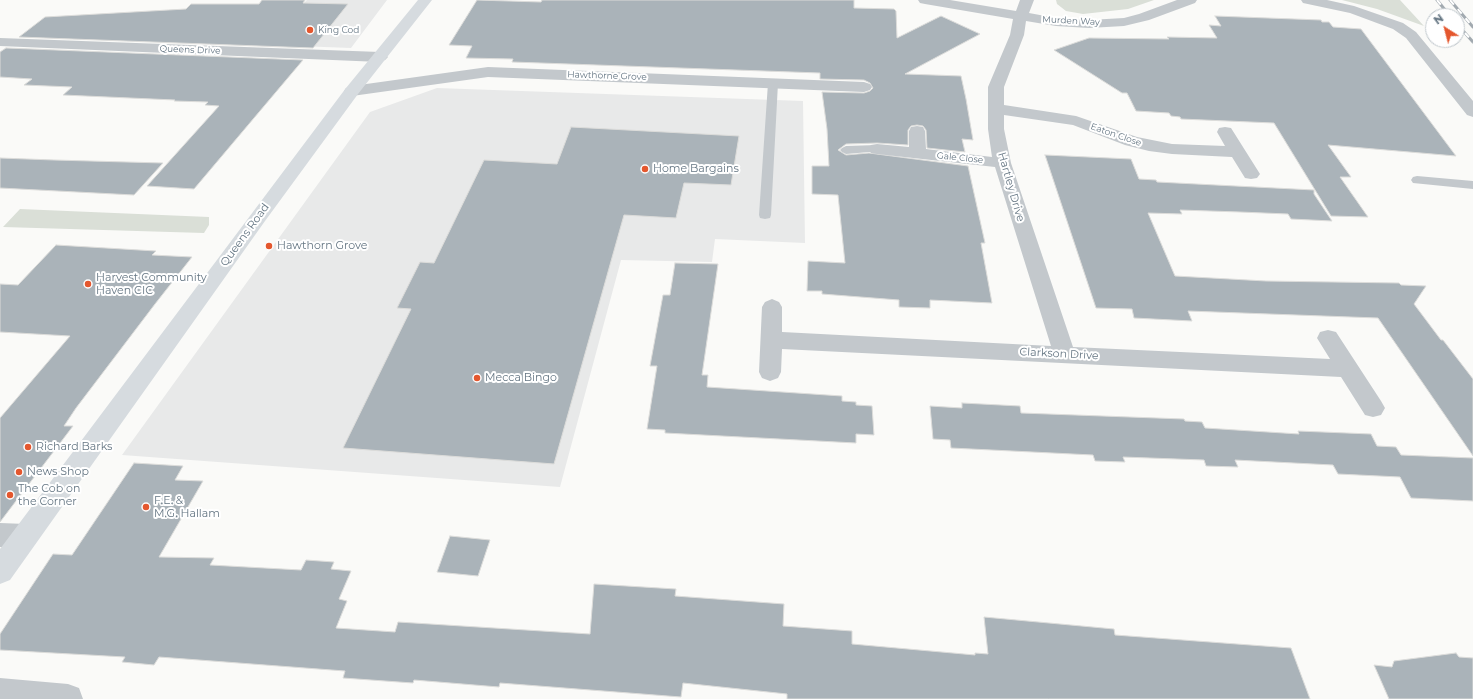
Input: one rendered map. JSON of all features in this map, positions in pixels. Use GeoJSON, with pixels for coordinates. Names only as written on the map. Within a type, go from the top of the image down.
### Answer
{"type":"FeatureCollection","features":[{"type":"Feature","properties":{"kind":"main road","name":"Queens Road"},"geometry":{"type":"LineString","coordinates":[[0,571],[258,217],[352,91],[425,0]]}},
{"type":"Feature","properties":{"kind":"street","name":"Murden Way"},"geometry":{"type":"LineString","coordinates":[[925,0],[1020,17],[1056,22],[1089,24],[1124,22],[1144,17],[1190,0]]}},
{"type":"Feature","properties":{"kind":"street","name":"Hartley Drive"},"geometry":{"type":"LineString","coordinates":[[1027,0],[1020,17],[1017,35],[996,87],[996,129],[1002,163],[1064,355]]}},
{"type":"Feature","properties":{"kind":"street"},"geometry":{"type":"LineString","coordinates":[[1308,0],[1354,10],[1398,26],[1411,35],[1473,112]]}},
{"type":"Feature","properties":{"kind":"street","name":"Queens Drive"},"geometry":{"type":"LineString","coordinates":[[0,42],[380,57]]}},
{"type":"Feature","properties":{"kind":"street","name":"Hawthorne Grove"},"geometry":{"type":"LineString","coordinates":[[352,91],[488,72],[864,87]]}},
{"type":"Feature","properties":{"kind":"street","name":"Eaton Close"},"geometry":{"type":"LineString","coordinates":[[995,109],[1076,121],[1149,146],[1172,150],[1238,152]]}},
{"type":"Feature","properties":{"kind":"street"},"geometry":{"type":"LineString","coordinates":[[917,131],[918,154]]}},
{"type":"Feature","properties":{"kind":"street"},"geometry":{"type":"LineString","coordinates":[[1225,132],[1251,174]]}},
{"type":"Feature","properties":{"kind":"street","name":"Gale Close"},"geometry":{"type":"LineString","coordinates":[[877,149],[1002,163]]}},
{"type":"Feature","properties":{"kind":"street"},"geometry":{"type":"LineString","coordinates":[[770,372],[772,307]]}},
{"type":"Feature","properties":{"kind":"street"},"geometry":{"type":"LineString","coordinates":[[1328,338],[1373,408]]}},
{"type":"Feature","properties":{"kind":"street","name":"Clarkson Drive"},"geometry":{"type":"LineString","coordinates":[[771,340],[1348,370]]}},
{"type":"Feature","properties":{"kind":"street"},"geometry":{"type":"LineString","coordinates":[[0,535],[26,536]]}},
{"type":"Feature","properties":{"kind":"street"},"geometry":{"type":"LineString","coordinates":[[0,693],[68,699]]}},
{"type":"Feature","properties":{"kind":"lane"},"geometry":{"type":"LineString","coordinates":[[765,215],[773,83]]}},
{"type":"Feature","properties":{"kind":"lane"},"geometry":{"type":"LineString","coordinates":[[846,150],[877,149]]}},
{"type":"Feature","properties":{"kind":"lane"},"geometry":{"type":"LineString","coordinates":[[1417,180],[1473,185]]}},
{"type":"Feature","properties":{"kind":"shaded area"},"geometry":{"type":"Polygon","coordinates":[[[307,0],[387,0],[351,48],[217,43],[293,14],[307,0]]]}},
{"type":"Feature","properties":{"kind":"shaded area"},"geometry":{"type":"Polygon","coordinates":[[[1056,0],[1154,0],[1128,9],[1083,14],[1066,11],[1057,4],[1056,0]]]}},
{"type":"Feature","properties":{"kind":"shaded area"},"geometry":{"type":"Polygon","coordinates":[[[1342,0],[1400,0],[1424,26],[1377,9],[1342,0]]]}},
{"type":"Feature","properties":{"kind":"shaded area"},"geometry":{"type":"Polygon","coordinates":[[[437,88],[803,101],[805,243],[715,239],[712,262],[621,260],[560,487],[122,455],[370,112],[437,88]]]}},
{"type":"Feature","properties":{"kind":"shaded area"},"geometry":{"type":"Polygon","coordinates":[[[20,209],[209,217],[209,225],[204,233],[3,227],[20,209]]]}},
{"type":"Feature","properties":{"kind":"building"},"geometry":{"type":"Polygon","coordinates":[[[262,0],[305,0],[303,3],[348,4],[313,48],[19,37],[45,17],[186,9],[191,4],[259,4],[262,0]]]}},
{"type":"Feature","properties":{"kind":"building"},"geometry":{"type":"Polygon","coordinates":[[[477,0],[541,2],[542,0],[854,0],[854,8],[894,9],[896,11],[897,38],[941,16],[980,34],[905,74],[961,76],[973,140],[962,139],[965,152],[927,148],[926,130],[923,126],[917,125],[911,126],[908,130],[908,145],[877,143],[846,144],[838,150],[846,155],[869,153],[968,166],[985,243],[981,243],[992,303],[930,300],[930,308],[899,307],[899,300],[822,294],[822,291],[807,291],[808,261],[845,263],[838,195],[812,194],[812,166],[829,166],[827,129],[822,92],[864,93],[873,88],[870,83],[864,80],[820,79],[820,73],[512,62],[513,59],[466,58],[472,46],[449,45],[477,0]]]}},
{"type":"Feature","properties":{"kind":"building"},"geometry":{"type":"Polygon","coordinates":[[[1215,16],[1321,20],[1322,22],[1329,22],[1333,27],[1361,29],[1456,156],[1328,145],[1351,177],[1340,177],[1368,217],[1331,216],[1274,123],[1181,119],[1180,117],[1171,116],[1169,113],[1136,111],[1127,93],[1122,93],[1054,50],[1089,38],[1217,38],[1209,25],[1221,26],[1215,16]]]}},
{"type":"Feature","properties":{"kind":"building"},"geometry":{"type":"Polygon","coordinates":[[[6,48],[303,60],[194,189],[147,186],[219,106],[205,105],[208,102],[63,95],[72,87],[24,85],[32,79],[0,77],[0,52],[6,48]]]}},
{"type":"Feature","properties":{"kind":"building","name":"Mecca Bingo"},"geometry":{"type":"Polygon","coordinates":[[[571,127],[739,136],[731,185],[684,183],[676,218],[624,215],[554,464],[343,448],[411,309],[397,308],[420,262],[434,263],[484,160],[557,164],[571,127]]]}},
{"type":"Feature","properties":{"kind":"building"},"geometry":{"type":"Polygon","coordinates":[[[1045,155],[1131,159],[1139,179],[1156,180],[1157,182],[1314,190],[1314,194],[1332,221],[1291,219],[1288,214],[1180,210],[1182,214],[1148,213],[1175,276],[1266,281],[1399,283],[1401,285],[1426,286],[1414,304],[1473,379],[1473,456],[1378,318],[1188,311],[1192,321],[1134,318],[1132,309],[1096,308],[1045,155]]]}},
{"type":"Feature","properties":{"kind":"building"},"geometry":{"type":"Polygon","coordinates":[[[0,158],[163,163],[134,195],[0,188],[0,158]]]}},
{"type":"Feature","properties":{"kind":"building"},"geometry":{"type":"Polygon","coordinates":[[[56,245],[156,251],[152,255],[192,257],[76,408],[64,426],[73,426],[0,522],[0,418],[70,336],[0,332],[0,284],[18,285],[56,245]]]}},
{"type":"Feature","properties":{"kind":"building"},"geometry":{"type":"Polygon","coordinates":[[[675,263],[718,264],[702,375],[708,375],[707,387],[842,396],[842,401],[856,402],[856,405],[872,406],[874,435],[856,434],[856,443],[665,433],[665,430],[647,429],[657,366],[650,366],[663,295],[670,295],[675,263]]]}},
{"type":"Feature","properties":{"kind":"building"},"geometry":{"type":"Polygon","coordinates":[[[962,403],[1020,406],[1021,413],[1184,419],[1185,421],[1202,422],[1205,428],[1299,434],[1298,431],[1371,434],[1377,446],[1396,447],[1401,455],[1473,458],[1473,501],[1411,498],[1400,477],[1338,474],[1333,465],[1235,460],[1238,467],[1206,466],[1204,460],[1123,457],[1125,462],[1095,461],[1093,455],[951,448],[950,440],[933,439],[930,406],[962,408],[962,403]]]}},
{"type":"Feature","properties":{"kind":"building"},"geometry":{"type":"Polygon","coordinates":[[[134,463],[183,466],[175,480],[203,481],[159,557],[214,558],[210,565],[301,570],[306,560],[334,562],[331,569],[351,571],[339,599],[347,601],[336,628],[395,632],[398,622],[590,634],[594,584],[676,589],[675,596],[784,604],[783,626],[852,631],[852,644],[975,655],[975,653],[988,654],[984,617],[1114,629],[1115,635],[1291,648],[1310,699],[787,699],[787,694],[683,683],[681,697],[500,683],[499,687],[414,680],[413,683],[343,678],[345,671],[159,657],[154,665],[122,662],[125,657],[0,650],[0,634],[53,554],[72,555],[134,463]]]}},
{"type":"Feature","properties":{"kind":"building"},"geometry":{"type":"Polygon","coordinates":[[[450,536],[490,540],[478,576],[437,572],[450,536]]]}},
{"type":"Feature","properties":{"kind":"building"},"geometry":{"type":"Polygon","coordinates":[[[1456,653],[1459,657],[1473,658],[1473,699],[1389,699],[1374,665],[1392,667],[1394,661],[1456,653]]]}},
{"type":"Feature","properties":{"kind":"railway"},"geometry":{"type":"LineString","coordinates":[[1437,0],[1444,8]]}},
{"type":"Feature","properties":{"kind":"railway"},"geometry":{"type":"LineString","coordinates":[[1450,0],[1473,27]]}},
{"type":"Feature","properties":{"kind":"railway"},"geometry":{"type":"LineString","coordinates":[[1465,33],[1473,42]]}},
{"type":"Feature","properties":{"kind":"place","name":"King Cod"},"geometry":{"type":"Point","coordinates":[310,30]}},
{"type":"Feature","properties":{"kind":"place","name":"Home Bargains"},"geometry":{"type":"Point","coordinates":[645,169]}},
{"type":"Feature","properties":{"kind":"place","name":"Hawthorn Grove"},"geometry":{"type":"Point","coordinates":[269,246]}},
{"type":"Feature","properties":{"kind":"place","name":"Harvest Community Haven CIC"},"geometry":{"type":"Point","coordinates":[88,284]}},
{"type":"Feature","properties":{"kind":"place","name":"Mecca Bingo"},"geometry":{"type":"Point","coordinates":[477,378]}},
{"type":"Feature","properties":{"kind":"place","name":"Richard Barks"},"geometry":{"type":"Point","coordinates":[28,447]}},
{"type":"Feature","properties":{"kind":"place","name":"News Shop"},"geometry":{"type":"Point","coordinates":[19,472]}},
{"type":"Feature","properties":{"kind":"place","name":"The Cob on the Corner"},"geometry":{"type":"Point","coordinates":[10,495]}},
{"type":"Feature","properties":{"kind":"place","name":"F.E. & M.G. Hallam"},"geometry":{"type":"Point","coordinates":[146,507]}}]}
